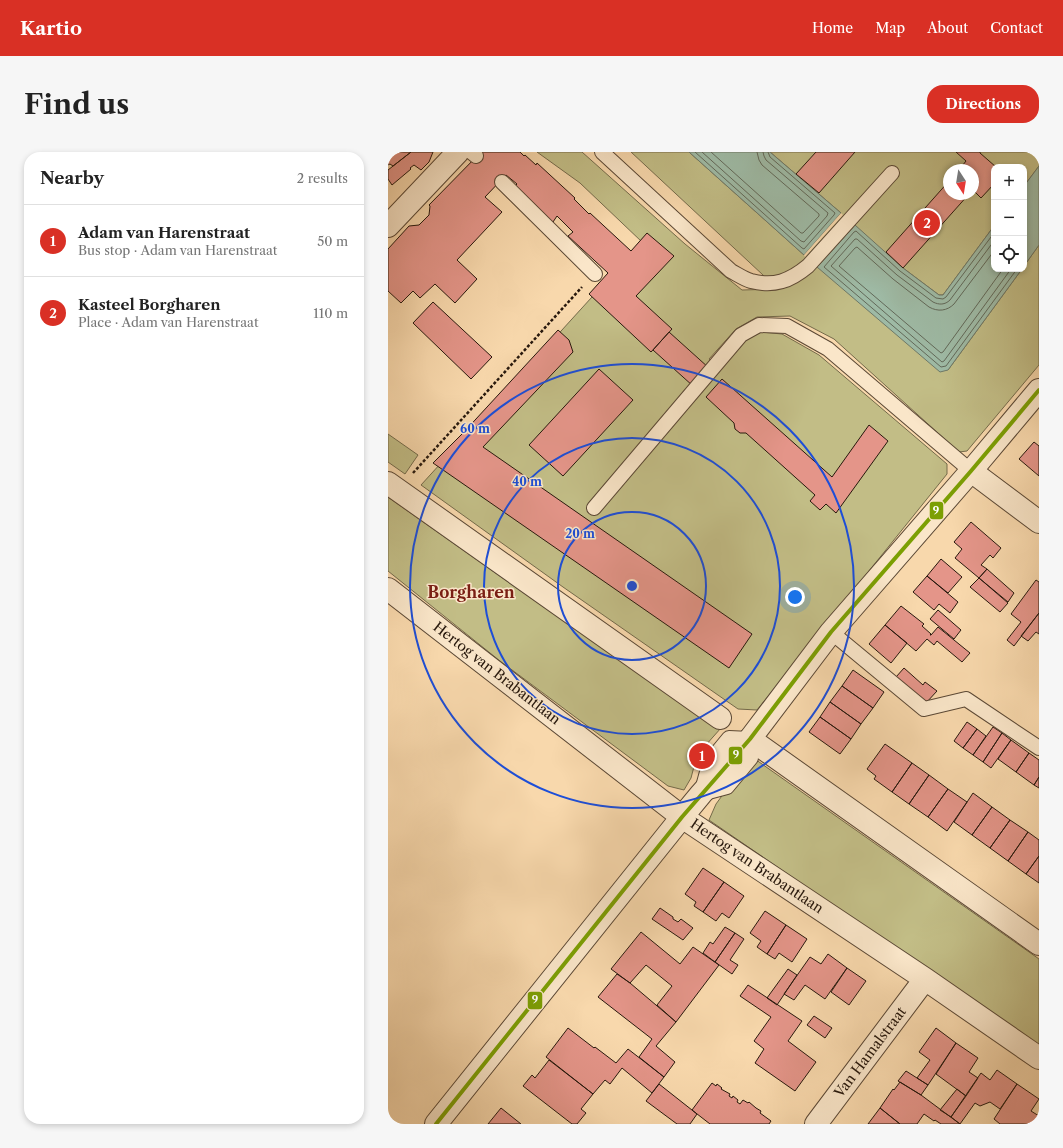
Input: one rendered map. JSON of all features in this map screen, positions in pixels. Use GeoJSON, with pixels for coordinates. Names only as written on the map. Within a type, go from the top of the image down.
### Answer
{"type":"FeatureCollection","features":[{"type":"Feature","properties":{"kind":"street"},"geometry":{"type":"LineString","coordinates":[[388,226],[468,153]]}},
{"type":"Feature","properties":{"kind":"street"},"geometry":{"type":"LineString","coordinates":[[436,1124],[682,816],[750,739],[831,632],[971,471],[1039,390]]}},
{"type":"Feature","properties":{"kind":"street"},"geometry":{"type":"LineString","coordinates":[[971,471],[1039,522]]}},
{"type":"Feature","properties":{"kind":"street"},"geometry":{"type":"LineString","coordinates":[[393,487],[720,718]]}},
{"type":"Feature","properties":{"kind":"street","name":"Hertog van Brabantlaan"},"geometry":{"type":"LineString","coordinates":[[388,589],[682,816],[925,979],[1039,1058]]}},
{"type":"Feature","properties":{"kind":"street"},"geometry":{"type":"LineString","coordinates":[[750,739],[1039,944]]}},
{"type":"Feature","properties":{"kind":"street","name":"Van Hamalstraat"},"geometry":{"type":"LineString","coordinates":[[816,1124],[925,979]]}},
{"type":"Feature","properties":{"kind":"lane"},"geometry":{"type":"LineString","coordinates":[[602,152],[731,271],[749,281],[767,284],[784,281],[797,275],[811,263],[892,173]]}},
{"type":"Feature","properties":{"kind":"lane"},"geometry":{"type":"LineString","coordinates":[[502,182],[595,274]]}},
{"type":"Feature","properties":{"kind":"lane"},"geometry":{"type":"LineString","coordinates":[[594,508],[741,335],[759,325],[787,326],[828,349],[971,471]]}},
{"type":"Feature","properties":{"kind":"lane"},"geometry":{"type":"LineString","coordinates":[[831,632],[924,709],[966,699],[1039,748]]}},
{"type":"Feature","properties":{"kind":"path"},"geometry":{"type":"LineString","coordinates":[[393,487],[595,274]]}},
{"type":"Feature","properties":{"kind":"shaded area"},"geometry":{"type":"Polygon","coordinates":[[[537,152],[582,152],[685,244],[742,290],[778,289],[631,152],[689,152],[804,255],[841,213],[770,152],[1039,152],[1039,166],[1027,182],[1027,164],[991,164],[991,230],[943,295],[939,295],[903,268],[886,252],[948,370],[1020,272],[1027,272],[1027,262],[1039,245],[1039,365],[967,451],[959,452],[834,339],[790,316],[757,317],[736,329],[709,359],[721,369],[746,340],[761,332],[782,334],[819,355],[947,464],[947,474],[757,710],[738,709],[563,587],[421,485],[642,242],[580,183],[537,152]]]}},
{"type":"Feature","properties":{"kind":"shaded area"},"geometry":{"type":"Polygon","coordinates":[[[388,434],[418,455],[405,474],[388,462],[388,434]]]}},
{"type":"Feature","properties":{"kind":"shaded area"},"geometry":{"type":"Polygon","coordinates":[[[388,497],[541,605],[721,728],[697,755],[691,778],[684,790],[668,786],[500,661],[388,571],[388,497]]]}},
{"type":"Feature","properties":{"kind":"shaded area"},"geometry":{"type":"Polygon","coordinates":[[[752,757],[1039,959],[1039,1047],[709,820],[716,804],[752,757]]]}},
{"type":"Feature","properties":{"kind":"water"},"geometry":{"type":"Polygon","coordinates":[[[689,152],[770,152],[841,213],[804,255],[689,152]]]}},
{"type":"Feature","properties":{"kind":"water"},"geometry":{"type":"Polygon","coordinates":[[[1039,166],[1039,245],[1027,262],[1027,200],[1027,182],[1039,166]]]}},
{"type":"Feature","properties":{"kind":"water"},"geometry":{"type":"Polygon","coordinates":[[[855,225],[903,268],[939,295],[943,295],[991,230],[991,272],[1020,272],[948,370],[940,372],[817,267],[855,225]]]}},
{"type":"Feature","properties":{"kind":"pier"},"geometry":{"type":"Polygon","coordinates":[[[841,213],[843,215],[805,257],[804,255],[841,213]]]}},
{"type":"Feature","properties":{"kind":"building"},"geometry":{"type":"Polygon","coordinates":[[[388,152],[411,152],[393,166],[390,164],[388,165],[388,152]]]}},
{"type":"Feature","properties":{"kind":"building"},"geometry":{"type":"Polygon","coordinates":[[[411,152],[433,152],[429,162],[421,170],[414,165],[392,185],[388,179],[388,170],[411,152]]]}},
{"type":"Feature","properties":{"kind":"building"},"geometry":{"type":"Polygon","coordinates":[[[481,152],[520,152],[536,165],[537,163],[575,198],[574,199],[589,214],[590,213],[631,251],[647,233],[674,256],[636,296],[672,329],[651,352],[589,294],[608,273],[568,236],[573,232],[557,216],[553,222],[515,186],[517,184],[506,175],[485,197],[502,212],[457,260],[477,279],[455,303],[435,284],[420,298],[413,291],[401,303],[388,291],[388,249],[409,226],[419,225],[429,215],[429,205],[481,152]]]}},
{"type":"Feature","properties":{"kind":"building"},"geometry":{"type":"Polygon","coordinates":[[[816,152],[855,152],[819,193],[796,174],[816,152]]]}},
{"type":"Feature","properties":{"kind":"building"},"geometry":{"type":"Polygon","coordinates":[[[956,152],[980,152],[993,164],[991,164],[991,187],[981,198],[979,196],[979,164],[964,164],[966,161],[956,152]]]}},
{"type":"Feature","properties":{"kind":"building"},"geometry":{"type":"Polygon","coordinates":[[[943,188],[943,200],[964,200],[903,268],[886,252],[943,188]]]}},
{"type":"Feature","properties":{"kind":"building"},"geometry":{"type":"Polygon","coordinates":[[[433,302],[492,357],[471,379],[413,323],[433,302]]]}},
{"type":"Feature","properties":{"kind":"building"},"geometry":{"type":"Polygon","coordinates":[[[558,330],[569,340],[573,352],[483,447],[752,634],[729,668],[433,463],[464,432],[558,330]]]}},
{"type":"Feature","properties":{"kind":"building"},"geometry":{"type":"Polygon","coordinates":[[[669,332],[709,368],[693,386],[653,350],[669,332]]]}},
{"type":"Feature","properties":{"kind":"building"},"geometry":{"type":"Polygon","coordinates":[[[599,369],[633,400],[563,476],[529,445],[599,369]]]}},
{"type":"Feature","properties":{"kind":"building"},"geometry":{"type":"Polygon","coordinates":[[[722,379],[832,477],[869,425],[888,441],[836,513],[826,504],[820,510],[810,501],[815,495],[746,433],[740,433],[735,429],[734,423],[706,397],[722,379]]]}},
{"type":"Feature","properties":{"kind":"building"},"geometry":{"type":"Polygon","coordinates":[[[1034,442],[1039,446],[1039,476],[1019,459],[1034,442]]]}},
{"type":"Feature","properties":{"kind":"building"},"geometry":{"type":"Polygon","coordinates":[[[971,522],[1001,548],[993,558],[990,555],[981,565],[987,569],[979,578],[955,558],[962,549],[954,542],[971,522]]]}},
{"type":"Feature","properties":{"kind":"building"},"geometry":{"type":"Polygon","coordinates":[[[941,559],[962,577],[948,593],[927,576],[941,559]]]}},
{"type":"Feature","properties":{"kind":"building"},"geometry":{"type":"Polygon","coordinates":[[[987,569],[1014,593],[1008,602],[979,578],[987,569]]]}},
{"type":"Feature","properties":{"kind":"building"},"geometry":{"type":"Polygon","coordinates":[[[927,576],[958,602],[950,613],[939,604],[934,610],[913,592],[927,576]]]}},
{"type":"Feature","properties":{"kind":"building"},"geometry":{"type":"Polygon","coordinates":[[[979,578],[1008,603],[1000,612],[970,587],[979,578]]]}},
{"type":"Feature","properties":{"kind":"building"},"geometry":{"type":"Polygon","coordinates":[[[1036,580],[1039,582],[1039,613],[1014,646],[1007,640],[1021,622],[1011,614],[1036,580]]]}},
{"type":"Feature","properties":{"kind":"building"},"geometry":{"type":"Polygon","coordinates":[[[901,606],[924,624],[922,626],[931,634],[930,635],[931,635],[938,627],[970,653],[962,662],[937,641],[934,645],[927,639],[916,651],[885,625],[901,606]]]}},
{"type":"Feature","properties":{"kind":"building"},"geometry":{"type":"Polygon","coordinates":[[[938,610],[961,630],[954,639],[930,619],[938,610]]]}},
{"type":"Feature","properties":{"kind":"building"},"geometry":{"type":"Polygon","coordinates":[[[1039,613],[1039,634],[1036,632],[1028,641],[1021,636],[1039,613]]]}},
{"type":"Feature","properties":{"kind":"building"},"geometry":{"type":"Polygon","coordinates":[[[885,625],[907,643],[891,663],[869,644],[885,625]]]}},
{"type":"Feature","properties":{"kind":"building"},"geometry":{"type":"Polygon","coordinates":[[[904,668],[923,685],[925,682],[937,691],[926,703],[896,677],[904,668]]]}},
{"type":"Feature","properties":{"kind":"building"},"geometry":{"type":"Polygon","coordinates":[[[853,670],[884,692],[873,708],[842,686],[853,670]]]}},
{"type":"Feature","properties":{"kind":"building"},"geometry":{"type":"Polygon","coordinates":[[[842,686],[873,708],[861,724],[830,702],[842,686]]]}},
{"type":"Feature","properties":{"kind":"building"},"geometry":{"type":"Polygon","coordinates":[[[830,702],[861,724],[851,739],[820,717],[830,702]]]}},
{"type":"Feature","properties":{"kind":"building"},"geometry":{"type":"Polygon","coordinates":[[[820,717],[851,739],[840,754],[809,732],[820,717]]]}},
{"type":"Feature","properties":{"kind":"building"},"geometry":{"type":"Polygon","coordinates":[[[967,722],[977,729],[963,748],[954,741],[967,722]]]}},
{"type":"Feature","properties":{"kind":"building"},"geometry":{"type":"Polygon","coordinates":[[[993,727],[1002,733],[983,762],[973,755],[993,727]]]}},
{"type":"Feature","properties":{"kind":"building"},"geometry":{"type":"Polygon","coordinates":[[[977,729],[986,736],[973,755],[963,748],[977,729]]]}},
{"type":"Feature","properties":{"kind":"building"},"geometry":{"type":"Polygon","coordinates":[[[1002,733],[1011,740],[991,768],[983,762],[1002,733]]]}},
{"type":"Feature","properties":{"kind":"building"},"geometry":{"type":"Polygon","coordinates":[[[1011,740],[1029,753],[1016,772],[998,759],[1011,740]]]}},
{"type":"Feature","properties":{"kind":"building"},"geometry":{"type":"Polygon","coordinates":[[[885,744],[912,763],[892,792],[874,779],[876,776],[867,769],[885,744]]]}},
{"type":"Feature","properties":{"kind":"building"},"geometry":{"type":"Polygon","coordinates":[[[1029,753],[1039,760],[1039,777],[1034,785],[1016,772],[1029,753]]]}},
{"type":"Feature","properties":{"kind":"building"},"geometry":{"type":"Polygon","coordinates":[[[912,763],[929,775],[909,804],[892,792],[912,763]]]}},
{"type":"Feature","properties":{"kind":"building"},"geometry":{"type":"Polygon","coordinates":[[[929,775],[948,789],[928,817],[909,804],[929,775]]]}},
{"type":"Feature","properties":{"kind":"building"},"geometry":{"type":"Polygon","coordinates":[[[1039,777],[1039,788],[1034,785],[1039,777]]]}},
{"type":"Feature","properties":{"kind":"building"},"geometry":{"type":"Polygon","coordinates":[[[948,789],[967,802],[947,831],[928,817],[948,789]]]}},
{"type":"Feature","properties":{"kind":"building"},"geometry":{"type":"Polygon","coordinates":[[[973,793],[992,807],[972,835],[954,822],[973,793]]]}},
{"type":"Feature","properties":{"kind":"building"},"geometry":{"type":"Polygon","coordinates":[[[992,807],[1010,820],[990,848],[972,835],[992,807]]]}},
{"type":"Feature","properties":{"kind":"building"},"geometry":{"type":"Polygon","coordinates":[[[1010,820],[1028,832],[1008,861],[990,848],[1010,820]]]}},
{"type":"Feature","properties":{"kind":"building"},"geometry":{"type":"Polygon","coordinates":[[[1028,832],[1039,840],[1039,856],[1026,874],[1008,861],[1028,832]]]}},
{"type":"Feature","properties":{"kind":"building"},"geometry":{"type":"Polygon","coordinates":[[[1039,856],[1039,883],[1026,874],[1039,856]]]}},
{"type":"Feature","properties":{"kind":"building"},"geometry":{"type":"Polygon","coordinates":[[[703,868],[724,882],[703,912],[694,906],[696,902],[685,894],[703,868]]]}},
{"type":"Feature","properties":{"kind":"building"},"geometry":{"type":"Polygon","coordinates":[[[724,882],[744,896],[729,918],[722,913],[716,921],[703,912],[724,882]]]}},
{"type":"Feature","properties":{"kind":"building"},"geometry":{"type":"Polygon","coordinates":[[[660,908],[673,917],[673,919],[678,922],[681,919],[693,928],[683,940],[652,919],[660,908]]]}},
{"type":"Feature","properties":{"kind":"building"},"geometry":{"type":"Polygon","coordinates":[[[765,911],[786,925],[767,954],[757,947],[761,941],[750,933],[765,911]]]}},
{"type":"Feature","properties":{"kind":"building"},"geometry":{"type":"Polygon","coordinates":[[[786,925],[807,939],[792,962],[779,953],[775,959],[767,954],[786,925]]]}},
{"type":"Feature","properties":{"kind":"building"},"geometry":{"type":"Polygon","coordinates":[[[725,927],[735,933],[715,962],[703,953],[710,942],[713,944],[725,927]]]}},
{"type":"Feature","properties":{"kind":"building"},"geometry":{"type":"Polygon","coordinates":[[[641,932],[680,964],[693,947],[719,965],[676,1022],[657,1005],[672,986],[646,965],[630,983],[611,969],[641,932]]]}},
{"type":"Feature","properties":{"kind":"building"},"geometry":{"type":"Polygon","coordinates":[[[735,933],[744,939],[730,960],[738,965],[732,974],[715,962],[735,933]]]}},
{"type":"Feature","properties":{"kind":"building"},"geometry":{"type":"Polygon","coordinates":[[[828,954],[847,968],[825,999],[805,985],[794,1000],[784,994],[810,957],[821,964],[828,954]]]}},
{"type":"Feature","properties":{"kind":"building"},"geometry":{"type":"Polygon","coordinates":[[[847,968],[866,981],[849,1005],[831,992],[847,968]]]}},
{"type":"Feature","properties":{"kind":"building"},"geometry":{"type":"Polygon","coordinates":[[[788,969],[797,975],[777,1005],[767,998],[788,969]]]}},
{"type":"Feature","properties":{"kind":"building"},"geometry":{"type":"Polygon","coordinates":[[[617,974],[630,983],[676,1022],[656,1046],[675,1062],[664,1077],[639,1057],[652,1039],[598,997],[617,974]]]}},
{"type":"Feature","properties":{"kind":"building"},"geometry":{"type":"Polygon","coordinates":[[[748,985],[802,1021],[788,1041],[816,1062],[795,1091],[755,1063],[764,1049],[754,1041],[771,1017],[740,996],[748,985]]]}},
{"type":"Feature","properties":{"kind":"building"},"geometry":{"type":"Polygon","coordinates":[[[814,1016],[832,1028],[825,1038],[807,1025],[814,1016]]]}},
{"type":"Feature","properties":{"kind":"building"},"geometry":{"type":"Polygon","coordinates":[[[568,1028],[616,1063],[628,1049],[664,1077],[652,1093],[622,1068],[610,1084],[605,1080],[593,1094],[546,1057],[568,1028]]]}},
{"type":"Feature","properties":{"kind":"building"},"geometry":{"type":"Polygon","coordinates":[[[936,1028],[956,1043],[928,1085],[917,1078],[930,1060],[919,1052],[936,1028]]]}},
{"type":"Feature","properties":{"kind":"building"},"geometry":{"type":"Polygon","coordinates":[[[956,1043],[978,1058],[969,1072],[978,1078],[966,1096],[936,1074],[956,1043]]]}},
{"type":"Feature","properties":{"kind":"building"},"geometry":{"type":"Polygon","coordinates":[[[549,1060],[593,1094],[581,1109],[586,1113],[577,1124],[572,1124],[523,1086],[532,1075],[535,1078],[549,1060]]]}},
{"type":"Feature","properties":{"kind":"building"},"geometry":{"type":"Polygon","coordinates":[[[997,1070],[1017,1084],[1000,1109],[990,1102],[980,1106],[975,1103],[960,1124],[951,1117],[981,1073],[990,1080],[997,1070]]]}},
{"type":"Feature","properties":{"kind":"building"},"geometry":{"type":"Polygon","coordinates":[[[906,1071],[928,1085],[921,1095],[898,1081],[906,1071]]]}},
{"type":"Feature","properties":{"kind":"building"},"geometry":{"type":"Polygon","coordinates":[[[900,1082],[921,1095],[960,1124],[941,1124],[924,1114],[917,1124],[900,1124],[880,1108],[893,1089],[894,1090],[900,1082]]]}},
{"type":"Feature","properties":{"kind":"building"},"geometry":{"type":"Polygon","coordinates":[[[712,1083],[716,1086],[717,1084],[722,1088],[721,1089],[730,1094],[729,1096],[732,1098],[733,1096],[740,1104],[743,1100],[748,1103],[749,1102],[771,1121],[769,1124],[710,1124],[692,1110],[712,1083]]]}},
{"type":"Feature","properties":{"kind":"building"},"geometry":{"type":"Polygon","coordinates":[[[659,1084],[697,1114],[690,1124],[677,1124],[646,1101],[659,1084]]]}},
{"type":"Feature","properties":{"kind":"building"},"geometry":{"type":"Polygon","coordinates":[[[1017,1084],[1039,1099],[1031,1111],[1039,1116],[1039,1120],[1036,1124],[1000,1124],[994,1119],[1017,1084]]]}},
{"type":"Feature","properties":{"kind":"building"},"geometry":{"type":"Polygon","coordinates":[[[957,1089],[966,1096],[951,1117],[940,1110],[957,1089]]]}},
{"type":"Feature","properties":{"kind":"building"},"geometry":{"type":"Polygon","coordinates":[[[501,1108],[521,1124],[488,1124],[501,1108]]]}},
{"type":"Feature","properties":{"kind":"building"},"geometry":{"type":"Polygon","coordinates":[[[880,1108],[900,1124],[868,1124],[880,1108]]]}},
{"type":"Feature","properties":{"kind":"transit line","name":"9"},"geometry":{"type":"LineString","coordinates":[[436,1124],[682,817],[750,739],[831,632],[971,471],[1039,390]]}},
{"type":"Feature","properties":{"kind":"place","name":"Kasteel Borgharen"},"geometry":{"type":"Point","coordinates":[927,223]}},
{"type":"Feature","properties":{"kind":"place","name":"Adam van Harenstraat"},"geometry":{"type":"Point","coordinates":[702,756]}},
{"type":"Feature","properties":{"kind":"district","name":"Borgharen"},"geometry":{"type":"Point","coordinates":[471,592]}}]}
